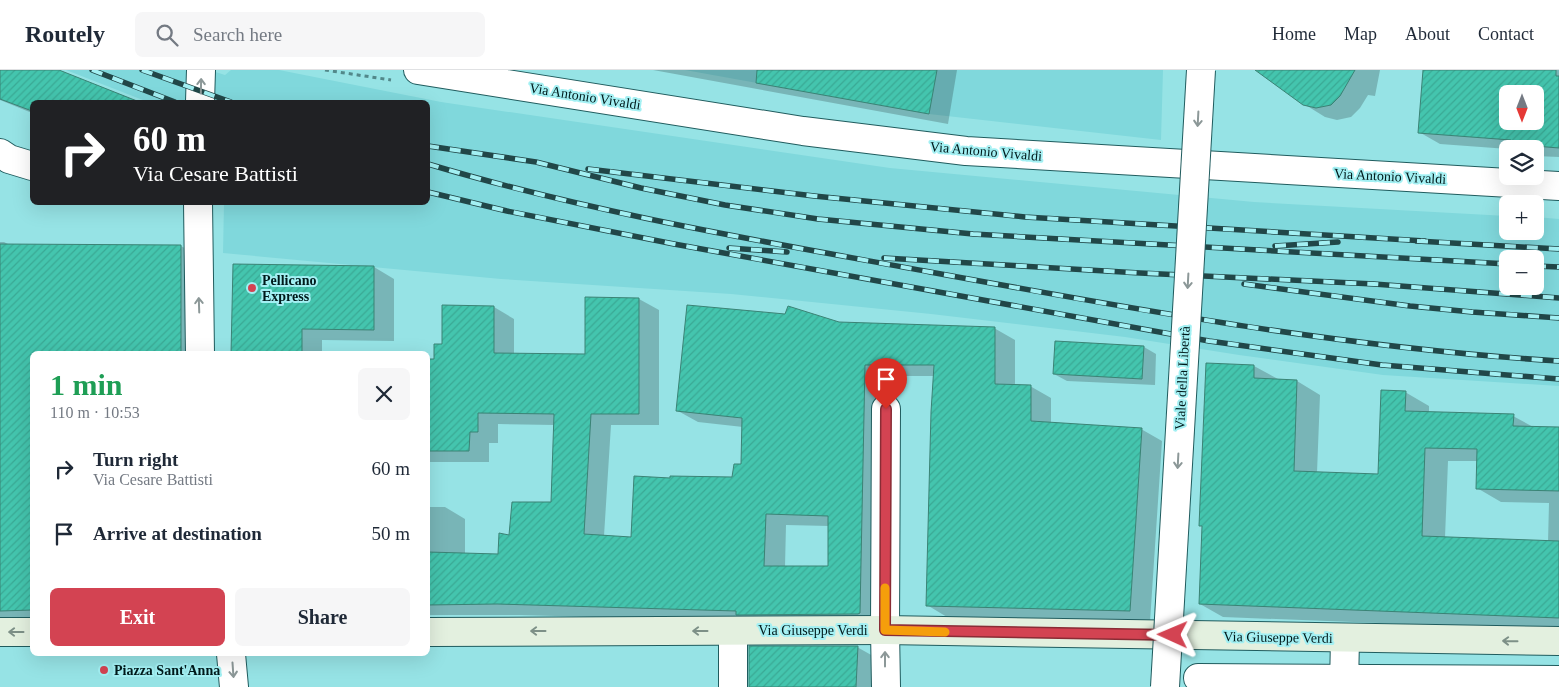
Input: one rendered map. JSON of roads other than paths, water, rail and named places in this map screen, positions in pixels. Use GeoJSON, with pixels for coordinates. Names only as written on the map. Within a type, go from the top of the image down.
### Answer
{"type":"FeatureCollection","features":[{"type":"Feature","properties":{"kind":"main road","name":"Via Giuseppe Verdi"},"geometry":{"type":"LineString","coordinates":[[430,632],[885,630],[1559,641]]}},
{"type":"Feature","properties":{"kind":"main road"},"geometry":{"type":"LineString","coordinates":[[0,632],[30,632]]}},
{"type":"Feature","properties":{"kind":"street"},"geometry":{"type":"LineString","coordinates":[[200,100],[201,70]]}},
{"type":"Feature","properties":{"kind":"street","name":"Via Antonio Vivaldi"},"geometry":{"type":"LineString","coordinates":[[418,70],[803,131],[966,152],[1559,186]]}},
{"type":"Feature","properties":{"kind":"street","name":"Viale della Libertà"},"geometry":{"type":"LineString","coordinates":[[1165,687],[1201,70]]}},
{"type":"Feature","properties":{"kind":"street"},"geometry":{"type":"LineString","coordinates":[[0,153],[9,159],[30,165]]}},
{"type":"Feature","properties":{"kind":"street"},"geometry":{"type":"LineString","coordinates":[[198,205],[200,351]]}},
{"type":"Feature","properties":{"kind":"street"},"geometry":{"type":"LineString","coordinates":[[886,409],[886,687]]}},
{"type":"Feature","properties":{"kind":"street"},"geometry":{"type":"LineString","coordinates":[[733,631],[733,687]]}},
{"type":"Feature","properties":{"kind":"street"},"geometry":{"type":"LineString","coordinates":[[1344,683],[1345,638]]}},
{"type":"Feature","properties":{"kind":"street"},"geometry":{"type":"LineString","coordinates":[[231,656],[234,687]]}},
{"type":"Feature","properties":{"kind":"street"},"geometry":{"type":"LineString","coordinates":[[1198,678],[1344,683],[1559,680]]}},
{"type":"Feature","properties":{"kind":"railway"},"geometry":{"type":"LineString","coordinates":[[92,70],[170,100]]}},
{"type":"Feature","properties":{"kind":"railway"},"geometry":{"type":"LineString","coordinates":[[142,70],[225,100]]}},
{"type":"Feature","properties":{"kind":"railway"},"geometry":{"type":"LineString","coordinates":[[430,146],[536,162],[641,188],[725,205],[818,219],[973,234],[1499,263]]}},
{"type":"Feature","properties":{"kind":"railway"},"geometry":{"type":"LineString","coordinates":[[430,165],[614,212],[803,249],[1086,300],[1322,337],[1401,347],[1559,361]]}},
{"type":"Feature","properties":{"kind":"railway"},"geometry":{"type":"LineString","coordinates":[[588,169],[814,196],[1025,217],[1425,241]]}},
{"type":"Feature","properties":{"kind":"railway"},"geometry":{"type":"LineString","coordinates":[[430,192],[507,211],[674,244],[1209,341],[1382,365],[1559,379]]}},
{"type":"Feature","properties":{"kind":"railway"},"geometry":{"type":"LineString","coordinates":[[1417,241],[1559,249]]}},
{"type":"Feature","properties":{"kind":"railway"},"geometry":{"type":"LineString","coordinates":[[1275,246],[1338,242]]}},
{"type":"Feature","properties":{"kind":"railway"},"geometry":{"type":"LineString","coordinates":[[729,248],[787,252]]}},
{"type":"Feature","properties":{"kind":"railway"},"geometry":{"type":"LineString","coordinates":[[884,258],[1374,284],[1559,298]]}},
{"type":"Feature","properties":{"kind":"railway"},"geometry":{"type":"LineString","coordinates":[[1544,266],[1559,267]]}},
{"type":"Feature","properties":{"kind":"railway"},"geometry":{"type":"LineString","coordinates":[[1244,284],[1410,306],[1559,318]]}},
{"type":"Feature","properties":{"kind":"place","name":"Pellicano Express"},"geometry":{"type":"Point","coordinates":[252,288]}},
{"type":"Feature","properties":{"kind":"place","name":"Piazza Sant'Anna"},"geometry":{"type":"Point","coordinates":[104,670]}}]}
